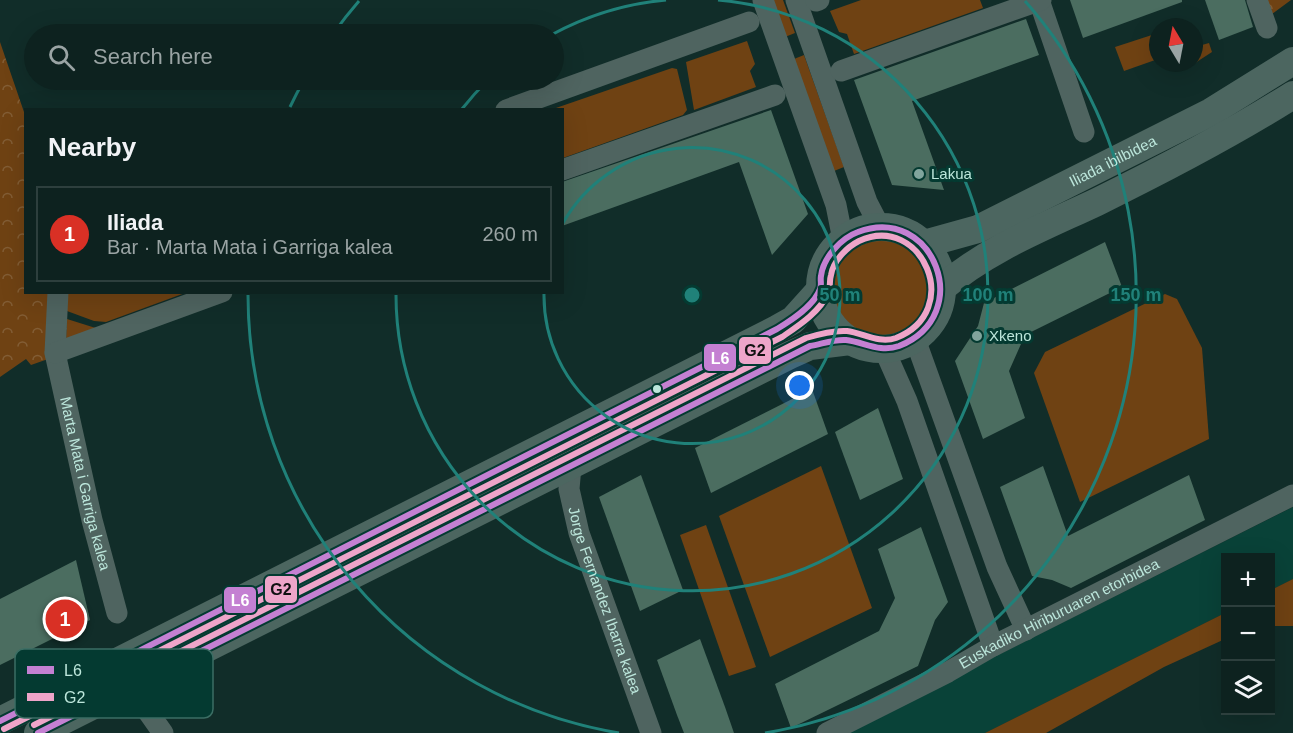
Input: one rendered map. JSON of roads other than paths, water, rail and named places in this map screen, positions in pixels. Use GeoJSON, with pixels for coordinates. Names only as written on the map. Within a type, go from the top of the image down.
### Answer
{"type":"FeatureCollection","features":[{"type":"Feature","properties":{"kind":"street"},"geometry":{"type":"LineString","coordinates":[[763,0],[836,205],[843,240]]}},
{"type":"Feature","properties":{"kind":"street"},"geometry":{"type":"LineString","coordinates":[[810,0],[867,202],[880,227]]}},
{"type":"Feature","properties":{"kind":"street"},"geometry":{"type":"LineString","coordinates":[[841,71],[1040,0],[1084,132]]}},
{"type":"Feature","properties":{"kind":"street"},"geometry":{"type":"LineString","coordinates":[[1257,0],[1267,28]]}},
{"type":"Feature","properties":{"kind":"street"},"geometry":{"type":"LineString","coordinates":[[564,89],[749,22]]}},
{"type":"Feature","properties":{"kind":"street","name":"Iliada ibilbidea"},"geometry":{"type":"LineString","coordinates":[[924,244],[978,229],[1210,112],[1293,61]]}},
{"type":"Feature","properties":{"kind":"street"},"geometry":{"type":"LineString","coordinates":[[512,108],[561,90]]}},
{"type":"Feature","properties":{"kind":"street"},"geometry":{"type":"LineString","coordinates":[[564,169],[775,95]]}},
{"type":"Feature","properties":{"kind":"street","name":"Iliada ibilbidea"},"geometry":{"type":"LineString","coordinates":[[942,288],[964,268],[1213,142],[1293,95]]}},
{"type":"Feature","properties":{"kind":"street"},"geometry":{"type":"LineString","coordinates":[[880,227],[904,232],[924,244],[940,272],[942,288],[935,317],[915,339],[884,349],[866,347],[850,341],[832,324],[826,314],[820,290],[826,262],[843,240],[861,231],[880,227]]}},
{"type":"Feature","properties":{"kind":"street"},"geometry":{"type":"LineString","coordinates":[[143,649],[777,329],[793,320],[820,290]]}},
{"type":"Feature","properties":{"kind":"street","name":"Marta Mata i Garriga kalea"},"geometry":{"type":"LineString","coordinates":[[58,294],[55,353],[92,520],[117,614]]}},
{"type":"Feature","properties":{"kind":"street"},"geometry":{"type":"LineString","coordinates":[[55,353],[217,294]]}},
{"type":"Feature","properties":{"kind":"street"},"geometry":{"type":"LineString","coordinates":[[915,339],[997,567],[1026,630]]}},
{"type":"Feature","properties":{"kind":"street"},"geometry":{"type":"LineString","coordinates":[[205,649],[790,355],[810,346],[850,341]]}},
{"type":"Feature","properties":{"kind":"street"},"geometry":{"type":"LineString","coordinates":[[884,349],[911,412],[993,646]]}},
{"type":"Feature","properties":{"kind":"street","name":"Jorge Fernandez Ibarra kalea"},"geometry":{"type":"LineString","coordinates":[[572,466],[569,489],[579,533],[651,733]]}},
{"type":"Feature","properties":{"kind":"street","name":"Euskadiko Hiriburuaren etorbidea"},"geometry":{"type":"LineString","coordinates":[[827,733],[948,672],[993,646],[1293,495]]}},
{"type":"Feature","properties":{"kind":"street"},"geometry":{"type":"LineString","coordinates":[[0,721],[15,713]]}},
{"type":"Feature","properties":{"kind":"street"},"geometry":{"type":"LineString","coordinates":[[38,733],[68,718]]}},
{"type":"Feature","properties":{"kind":"street"},"geometry":{"type":"LineString","coordinates":[[152,718],[163,733]]}},
{"type":"Feature","properties":{"kind":"place","name":"Lakua"},"geometry":{"type":"Point","coordinates":[919,174]}},
{"type":"Feature","properties":{"kind":"place","name":"Xkeno"},"geometry":{"type":"Point","coordinates":[977,336]}},
{"type":"Feature","properties":{"kind":"place","name":"Iliada"},"geometry":{"type":"Point","coordinates":[65,619]}}]}
